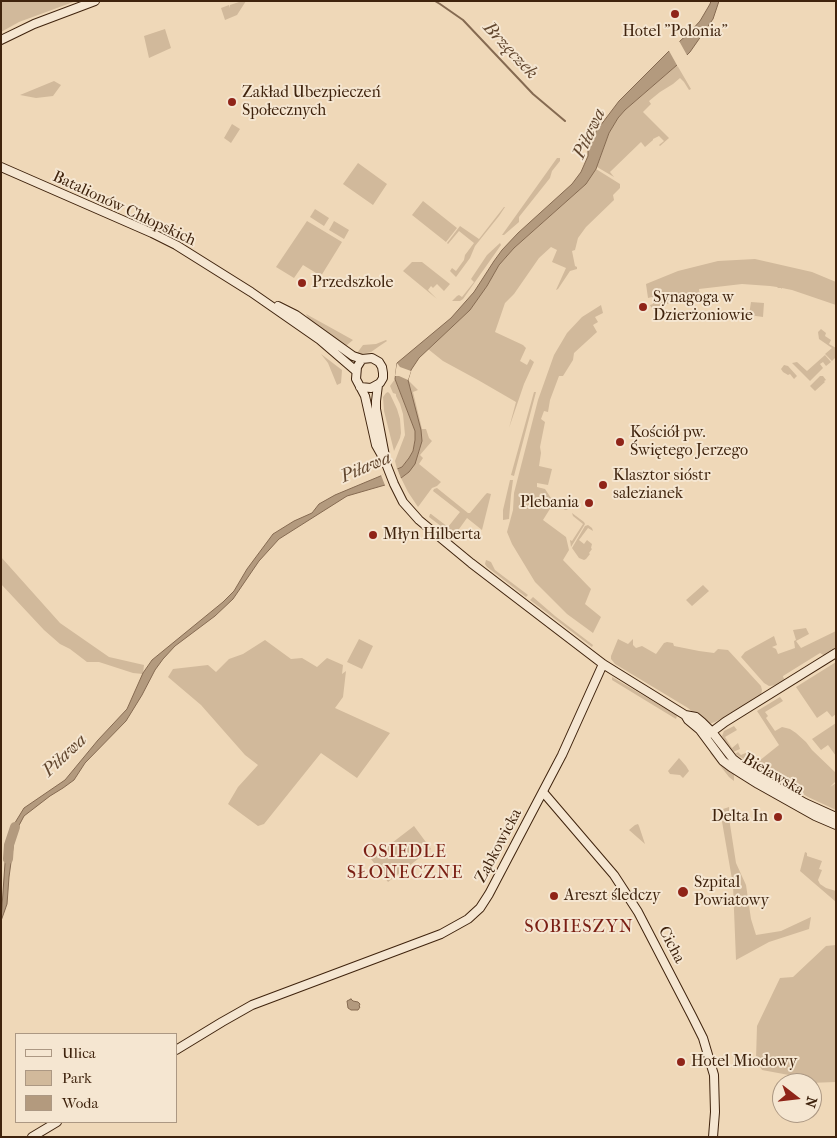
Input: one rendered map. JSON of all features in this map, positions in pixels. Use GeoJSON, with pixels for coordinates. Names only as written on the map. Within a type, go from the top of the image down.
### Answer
{"type":"FeatureCollection","features":[{"type":"Feature","properties":{"kind":"main road"},"geometry":{"type":"LineString","coordinates":[[1,40],[34,24],[95,1]]}},
{"type":"Feature","properties":{"kind":"main road","name":"Batalionów Chłopskich"},"geometry":{"type":"LineString","coordinates":[[1,167],[176,245],[258,297],[320,340],[356,371]]}},
{"type":"Feature","properties":{"kind":"main road","name":"Batalionów Chłopskich"},"geometry":{"type":"LineString","coordinates":[[258,297],[296,314],[353,356],[362,358]]}},
{"type":"Feature","properties":{"kind":"main road"},"geometry":{"type":"LineString","coordinates":[[360,387],[371,388],[378,385],[382,380],[383,370],[381,364],[372,358],[362,358],[358,363],[356,379],[358,385],[365,396],[376,445],[390,471],[403,502],[419,520],[472,563],[603,664]]}},
{"type":"Feature","properties":{"kind":"main road"},"geometry":{"type":"LineString","coordinates":[[378,385],[376,408],[385,461]]}},
{"type":"Feature","properties":{"kind":"main road"},"geometry":{"type":"LineString","coordinates":[[708,734],[836,653]]}},
{"type":"Feature","properties":{"kind":"main road","name":"Bielawska"},"geometry":{"type":"LineString","coordinates":[[603,664],[685,715],[742,766],[815,816],[836,825]]}},
{"type":"Feature","properties":{"kind":"main road","name":"Ząbkowicka"},"geometry":{"type":"LineString","coordinates":[[178,1049],[252,1005],[441,934],[468,919],[480,908],[489,894],[543,792],[603,664]]}},
{"type":"Feature","properties":{"kind":"main road","name":"Cicha"},"geometry":{"type":"LineString","coordinates":[[543,792],[614,875],[638,912],[703,1038],[714,1075],[715,1112],[713,1137]]}},
{"type":"Feature","properties":{"kind":"main road","name":"Bielawska"},"geometry":{"type":"LineString","coordinates":[[790,798],[836,816]]}},
{"type":"Feature","properties":{"kind":"main road"},"geometry":{"type":"LineString","coordinates":[[32,1137],[54,1123]]}},
{"type":"Feature","properties":{"kind":"green space"},"geometry":{"type":"Polygon","coordinates":[[[1,1],[76,1],[19,22],[1,32],[1,1]]]}},
{"type":"Feature","properties":{"kind":"green space"},"geometry":{"type":"Polygon","coordinates":[[[246,1],[237,15],[225,20],[221,8],[229,5],[230,8],[230,5],[246,1]]]}},
{"type":"Feature","properties":{"kind":"green space"},"geometry":{"type":"Polygon","coordinates":[[[165,29],[171,48],[149,58],[144,36],[165,29]]]}},
{"type":"Feature","properties":{"kind":"green space"},"geometry":{"type":"Polygon","coordinates":[[[677,65],[691,89],[689,90],[680,78],[649,101],[651,104],[643,112],[669,138],[660,146],[664,141],[659,136],[645,147],[641,142],[610,172],[614,177],[597,167],[609,133],[618,118],[677,65]]]}},
{"type":"Feature","properties":{"kind":"green space"},"geometry":{"type":"Polygon","coordinates":[[[54,81],[61,85],[53,96],[36,98],[20,95],[54,81]]]}},
{"type":"Feature","properties":{"kind":"green space"},"geometry":{"type":"Polygon","coordinates":[[[232,124],[240,129],[231,143],[224,138],[232,124]]]}},
{"type":"Feature","properties":{"kind":"green space"},"geometry":{"type":"Polygon","coordinates":[[[557,158],[560,158],[560,161],[552,171],[550,178],[519,217],[519,222],[502,235],[557,158]]]}},
{"type":"Feature","properties":{"kind":"green space"},"geometry":{"type":"Polygon","coordinates":[[[358,163],[387,184],[373,205],[343,184],[358,163]]]}},
{"type":"Feature","properties":{"kind":"green space"},"geometry":{"type":"Polygon","coordinates":[[[596,169],[620,184],[620,188],[613,195],[614,200],[586,227],[578,238],[575,250],[572,251],[577,269],[570,271],[556,290],[566,268],[552,262],[557,250],[551,247],[539,258],[514,294],[505,303],[495,332],[526,348],[520,361],[527,365],[530,359],[534,362],[524,384],[509,428],[516,402],[443,361],[428,349],[470,310],[499,265],[514,248],[586,184],[596,169]]]}},
{"type":"Feature","properties":{"kind":"green space"},"geometry":{"type":"Polygon","coordinates":[[[423,201],[457,228],[446,242],[412,215],[423,201]]]}},
{"type":"Feature","properties":{"kind":"green space"},"geometry":{"type":"Polygon","coordinates":[[[504,207],[475,246],[470,258],[456,277],[450,271],[452,268],[456,271],[474,243],[459,231],[447,243],[460,226],[479,239],[504,207]]]}},
{"type":"Feature","properties":{"kind":"green space"},"geometry":{"type":"Polygon","coordinates":[[[315,209],[329,218],[324,226],[310,217],[315,209]]]}},
{"type":"Feature","properties":{"kind":"green space"},"geometry":{"type":"Polygon","coordinates":[[[307,221],[342,242],[321,276],[303,265],[294,278],[276,267],[307,221]]]}},
{"type":"Feature","properties":{"kind":"green space"},"geometry":{"type":"Polygon","coordinates":[[[334,221],[349,230],[344,239],[329,230],[334,221]]]}},
{"type":"Feature","properties":{"kind":"green space"},"geometry":{"type":"Polygon","coordinates":[[[500,243],[501,245],[463,299],[452,301],[459,295],[462,297],[474,282],[471,279],[487,255],[500,243]]]}},
{"type":"Feature","properties":{"kind":"green space"},"geometry":{"type":"Polygon","coordinates":[[[755,259],[812,272],[836,282],[836,305],[792,290],[742,284],[699,289],[700,297],[691,295],[690,298],[667,304],[664,301],[664,305],[652,309],[650,305],[653,302],[652,297],[648,298],[646,284],[678,271],[718,261],[755,259]]]}},
{"type":"Feature","properties":{"kind":"green space"},"geometry":{"type":"Polygon","coordinates":[[[412,262],[422,262],[450,284],[444,291],[437,284],[433,288],[431,286],[428,290],[437,299],[403,271],[412,262]]]}},
{"type":"Feature","properties":{"kind":"green space"},"geometry":{"type":"Polygon","coordinates":[[[751,302],[764,303],[763,317],[749,315],[751,302]]]}},
{"type":"Feature","properties":{"kind":"green space"},"geometry":{"type":"Polygon","coordinates":[[[601,305],[603,313],[595,317],[598,322],[593,325],[597,332],[574,353],[573,360],[563,376],[559,376],[550,400],[548,412],[544,411],[541,419],[545,422],[540,447],[539,466],[552,469],[548,485],[537,483],[537,487],[545,489],[551,498],[568,510],[540,494],[553,504],[543,520],[566,537],[569,550],[563,560],[591,589],[585,604],[601,617],[593,633],[567,614],[535,582],[512,544],[507,532],[513,510],[514,493],[538,400],[554,355],[567,333],[582,317],[601,305]]]}},
{"type":"Feature","properties":{"kind":"green space"},"geometry":{"type":"Polygon","coordinates":[[[306,314],[353,340],[344,346],[308,318],[306,314]]]}},
{"type":"Feature","properties":{"kind":"green space"},"geometry":{"type":"Polygon","coordinates":[[[821,329],[826,333],[825,336],[831,340],[829,344],[836,348],[836,357],[832,361],[825,354],[832,348],[819,339],[818,332],[821,329]]]}},
{"type":"Feature","properties":{"kind":"green space"},"geometry":{"type":"Polygon","coordinates":[[[386,340],[371,352],[357,353],[363,345],[376,344],[386,340]]]}},
{"type":"Feature","properties":{"kind":"green space"},"geometry":{"type":"Polygon","coordinates":[[[321,354],[342,370],[341,383],[337,385],[328,363],[321,354]]]}},
{"type":"Feature","properties":{"kind":"green space"},"geometry":{"type":"Polygon","coordinates":[[[825,355],[831,362],[826,366],[823,362],[820,364],[823,368],[810,381],[792,363],[797,362],[807,371],[825,355]]]}},
{"type":"Feature","properties":{"kind":"green space"},"geometry":{"type":"Polygon","coordinates":[[[784,365],[788,366],[797,376],[794,379],[790,374],[788,375],[783,372],[781,369],[784,365]]]}},
{"type":"Feature","properties":{"kind":"green space"},"geometry":{"type":"Polygon","coordinates":[[[820,376],[823,376],[826,380],[815,391],[810,386],[820,376]]]}},
{"type":"Feature","properties":{"kind":"green space"},"geometry":{"type":"Polygon","coordinates":[[[395,379],[415,431],[413,451],[402,467],[397,469],[395,461],[405,435],[400,404],[390,386],[395,379]]]}},
{"type":"Feature","properties":{"kind":"green space"},"geometry":{"type":"Polygon","coordinates":[[[408,380],[418,390],[413,392],[422,429],[426,429],[432,441],[420,455],[423,458],[419,464],[441,482],[432,488],[418,507],[401,478],[409,472],[420,449],[408,380]]]}},
{"type":"Feature","properties":{"kind":"green space"},"geometry":{"type":"Polygon","coordinates":[[[388,392],[400,419],[401,433],[394,451],[384,411],[383,397],[388,392]]]}},
{"type":"Feature","properties":{"kind":"green space"},"geometry":{"type":"Polygon","coordinates":[[[534,392],[536,392],[514,476],[511,475],[534,392]]]}},
{"type":"Feature","properties":{"kind":"green space"},"geometry":{"type":"Polygon","coordinates":[[[510,480],[513,480],[509,519],[503,520],[503,510],[510,480]]]}},
{"type":"Feature","properties":{"kind":"green space"},"geometry":{"type":"Polygon","coordinates":[[[437,488],[468,513],[487,493],[491,494],[482,530],[467,518],[454,536],[429,517],[431,514],[448,527],[460,512],[433,491],[437,488]]]}},
{"type":"Feature","properties":{"kind":"green space"},"geometry":{"type":"Polygon","coordinates":[[[572,513],[585,524],[571,547],[570,540],[572,541],[583,524],[572,513]]]}},
{"type":"Feature","properties":{"kind":"green space"},"geometry":{"type":"Polygon","coordinates":[[[588,525],[593,531],[588,528],[579,540],[584,544],[587,540],[592,544],[590,554],[584,560],[579,558],[572,548],[585,526],[588,525]]]}},
{"type":"Feature","properties":{"kind":"green space"},"geometry":{"type":"Polygon","coordinates":[[[1,557],[60,623],[109,657],[144,665],[143,674],[133,673],[99,662],[87,662],[60,644],[44,630],[1,584],[1,557]]]}},
{"type":"Feature","properties":{"kind":"green space"},"geometry":{"type":"Polygon","coordinates":[[[486,560],[491,562],[495,570],[528,595],[526,597],[487,567],[485,564],[486,560]]]}},
{"type":"Feature","properties":{"kind":"green space"},"geometry":{"type":"Polygon","coordinates":[[[703,585],[709,591],[692,606],[686,600],[703,585]]]}},
{"type":"Feature","properties":{"kind":"green space"},"geometry":{"type":"Polygon","coordinates":[[[533,597],[593,645],[592,647],[530,600],[533,597]]]}},
{"type":"Feature","properties":{"kind":"green space"},"geometry":{"type":"Polygon","coordinates":[[[806,628],[809,634],[796,641],[801,648],[836,631],[836,649],[825,656],[820,653],[783,676],[785,680],[777,685],[769,686],[764,683],[741,657],[745,652],[774,636],[777,645],[772,647],[776,649],[778,654],[795,648],[794,641],[796,640],[793,630],[806,628]]]}},
{"type":"Feature","properties":{"kind":"green space"},"geometry":{"type":"Polygon","coordinates":[[[359,639],[373,646],[362,669],[347,662],[359,639]]]}},
{"type":"Feature","properties":{"kind":"green space"},"geometry":{"type":"Polygon","coordinates":[[[618,639],[628,644],[633,639],[633,645],[636,648],[642,646],[656,654],[664,643],[667,642],[673,643],[674,646],[714,653],[718,649],[728,650],[761,686],[761,695],[715,722],[706,723],[688,708],[615,664],[611,656],[618,639]]]}},
{"type":"Feature","properties":{"kind":"green space"},"geometry":{"type":"Polygon","coordinates":[[[265,640],[291,659],[302,658],[317,667],[327,658],[343,665],[342,674],[346,671],[343,697],[335,708],[390,733],[357,778],[321,753],[264,824],[258,826],[228,804],[238,787],[258,765],[245,755],[201,705],[168,677],[173,669],[208,665],[216,672],[229,659],[243,654],[265,640]]]}},
{"type":"Feature","properties":{"kind":"green space"},"geometry":{"type":"Polygon","coordinates":[[[836,662],[836,714],[832,717],[827,711],[817,718],[796,687],[836,662]]]}},
{"type":"Feature","properties":{"kind":"green space"},"geometry":{"type":"Polygon","coordinates":[[[612,677],[675,714],[677,716],[676,719],[612,680],[612,677]]]}},
{"type":"Feature","properties":{"kind":"green space"},"geometry":{"type":"Polygon","coordinates":[[[780,697],[783,701],[765,712],[768,716],[766,718],[775,731],[782,727],[796,733],[836,773],[836,781],[830,787],[836,783],[836,810],[808,797],[754,765],[779,745],[757,711],[780,697]]]}},
{"type":"Feature","properties":{"kind":"green space"},"geometry":{"type":"Polygon","coordinates":[[[836,723],[836,756],[828,745],[821,750],[812,739],[836,723]]]}},
{"type":"Feature","properties":{"kind":"green space"},"geometry":{"type":"Polygon","coordinates":[[[734,726],[737,730],[725,737],[732,748],[738,743],[740,749],[733,752],[722,736],[724,731],[734,726]]]}},
{"type":"Feature","properties":{"kind":"green space"},"geometry":{"type":"Polygon","coordinates":[[[712,750],[720,762],[734,774],[734,781],[710,753],[712,750]]]}},
{"type":"Feature","properties":{"kind":"green space"},"geometry":{"type":"Polygon","coordinates":[[[738,752],[741,755],[748,752],[755,760],[751,763],[735,754],[738,752]]]}},
{"type":"Feature","properties":{"kind":"green space"},"geometry":{"type":"Polygon","coordinates":[[[679,758],[689,771],[683,778],[680,775],[670,774],[668,771],[679,758]]]}},
{"type":"Feature","properties":{"kind":"green space"},"geometry":{"type":"Polygon","coordinates":[[[729,807],[736,863],[746,885],[751,919],[756,935],[781,931],[811,917],[809,929],[769,942],[736,960],[733,885],[720,810],[729,807]]]}},
{"type":"Feature","properties":{"kind":"green space"},"geometry":{"type":"Polygon","coordinates":[[[638,824],[645,844],[629,830],[638,824]]]}},
{"type":"Feature","properties":{"kind":"green space"},"geometry":{"type":"Polygon","coordinates":[[[414,826],[431,849],[388,882],[371,859],[414,826]]]}},
{"type":"Feature","properties":{"kind":"green space"},"geometry":{"type":"Polygon","coordinates":[[[805,852],[807,856],[822,861],[819,869],[822,870],[818,880],[826,888],[836,891],[836,902],[800,871],[805,852]]]}},
{"type":"Feature","properties":{"kind":"green space"},"geometry":{"type":"Polygon","coordinates":[[[836,945],[836,1082],[822,1083],[822,1073],[778,1073],[762,1070],[756,1059],[757,1026],[780,978],[793,977],[826,946],[836,945]]]}},
{"type":"Feature","properties":{"kind":"water"},"geometry":{"type":"Polygon","coordinates":[[[711,1],[719,1],[713,19],[690,52],[618,118],[609,133],[596,169],[586,184],[514,248],[499,265],[470,310],[419,358],[411,370],[408,380],[422,441],[415,464],[409,472],[385,485],[347,496],[279,539],[259,561],[233,599],[215,616],[175,646],[163,659],[126,721],[85,763],[74,780],[24,816],[15,833],[7,904],[1,921],[5,863],[13,826],[24,808],[65,780],[127,709],[143,673],[152,660],[234,591],[247,569],[273,534],[312,513],[319,504],[335,495],[402,467],[413,451],[415,431],[395,379],[397,363],[451,318],[474,292],[502,250],[572,184],[581,172],[588,156],[588,149],[583,143],[586,137],[591,138],[619,101],[691,31],[700,21],[711,1]]]}},
{"type":"Feature","properties":{"kind":"water"},"geometry":{"type":"Polygon","coordinates":[[[351,999],[360,1004],[358,1010],[348,1008],[347,1001],[351,999]]]}},
{"type":"Feature","properties":{"kind":"pier"},"geometry":{"type":"Polygon","coordinates":[[[678,39],[688,57],[678,67],[668,49],[678,39]]]}},
{"type":"Feature","properties":{"kind":"pier"},"geometry":{"type":"Polygon","coordinates":[[[397,363],[400,367],[411,371],[408,380],[395,376],[397,363]]]}},
{"type":"Feature","properties":{"kind":"pier"},"geometry":{"type":"Polygon","coordinates":[[[397,468],[402,481],[386,488],[381,475],[397,468]]]}},
{"type":"Feature","properties":{"kind":"waterway","name":"Brzęczek"},"geometry":{"type":"LineString","coordinates":[[435,1],[463,20],[533,94],[565,121]]}},
{"type":"Feature","properties":{"kind":"waterway","name":"Piława"},"geometry":{"type":"LineString","coordinates":[[8,859],[9,845],[15,827]]}},
{"type":"Feature","properties":{"kind":"place","name":"Hotel \"Polonia\""},"geometry":{"type":"Point","coordinates":[675,14]}},
{"type":"Feature","properties":{"kind":"place","name":"Zakład Ubezpieczeń Społecznych"},"geometry":{"type":"Point","coordinates":[232,102]}},
{"type":"Feature","properties":{"kind":"place","name":"Przedszkole"},"geometry":{"type":"Point","coordinates":[302,283]}},
{"type":"Feature","properties":{"kind":"place","name":"Synagoga w Dzierżoniowie"},"geometry":{"type":"Point","coordinates":[643,307]}},
{"type":"Feature","properties":{"kind":"place","name":"Kościół pw. Świętego Jerzego"},"geometry":{"type":"Point","coordinates":[620,442]}},
{"type":"Feature","properties":{"kind":"place","name":"Klasztor sióstr salezianek"},"geometry":{"type":"Point","coordinates":[603,485]}},
{"type":"Feature","properties":{"kind":"place","name":"Plebania"},"geometry":{"type":"Point","coordinates":[589,503]}},
{"type":"Feature","properties":{"kind":"place","name":"Młyn Hilberta"},"geometry":{"type":"Point","coordinates":[373,535]}},
{"type":"Feature","properties":{"kind":"place","name":"Delta In"},"geometry":{"type":"Point","coordinates":[778,817]}},
{"type":"Feature","properties":{"kind":"place","name":"Szpital Powiatowy"},"geometry":{"type":"Point","coordinates":[683,892]}},
{"type":"Feature","properties":{"kind":"place","name":"Areszt śledczy"},"geometry":{"type":"Point","coordinates":[554,896]}},
{"type":"Feature","properties":{"kind":"place","name":"Hotel Miodowy"},"geometry":{"type":"Point","coordinates":[681,1062]}},
{"type":"Feature","properties":{"kind":"district","name":"OSIEDLE SŁONECZNE"},"geometry":{"type":"Point","coordinates":[405,863]}},
{"type":"Feature","properties":{"kind":"district","name":"SOBIESZYN"},"geometry":{"type":"Point","coordinates":[579,928]}}]}
